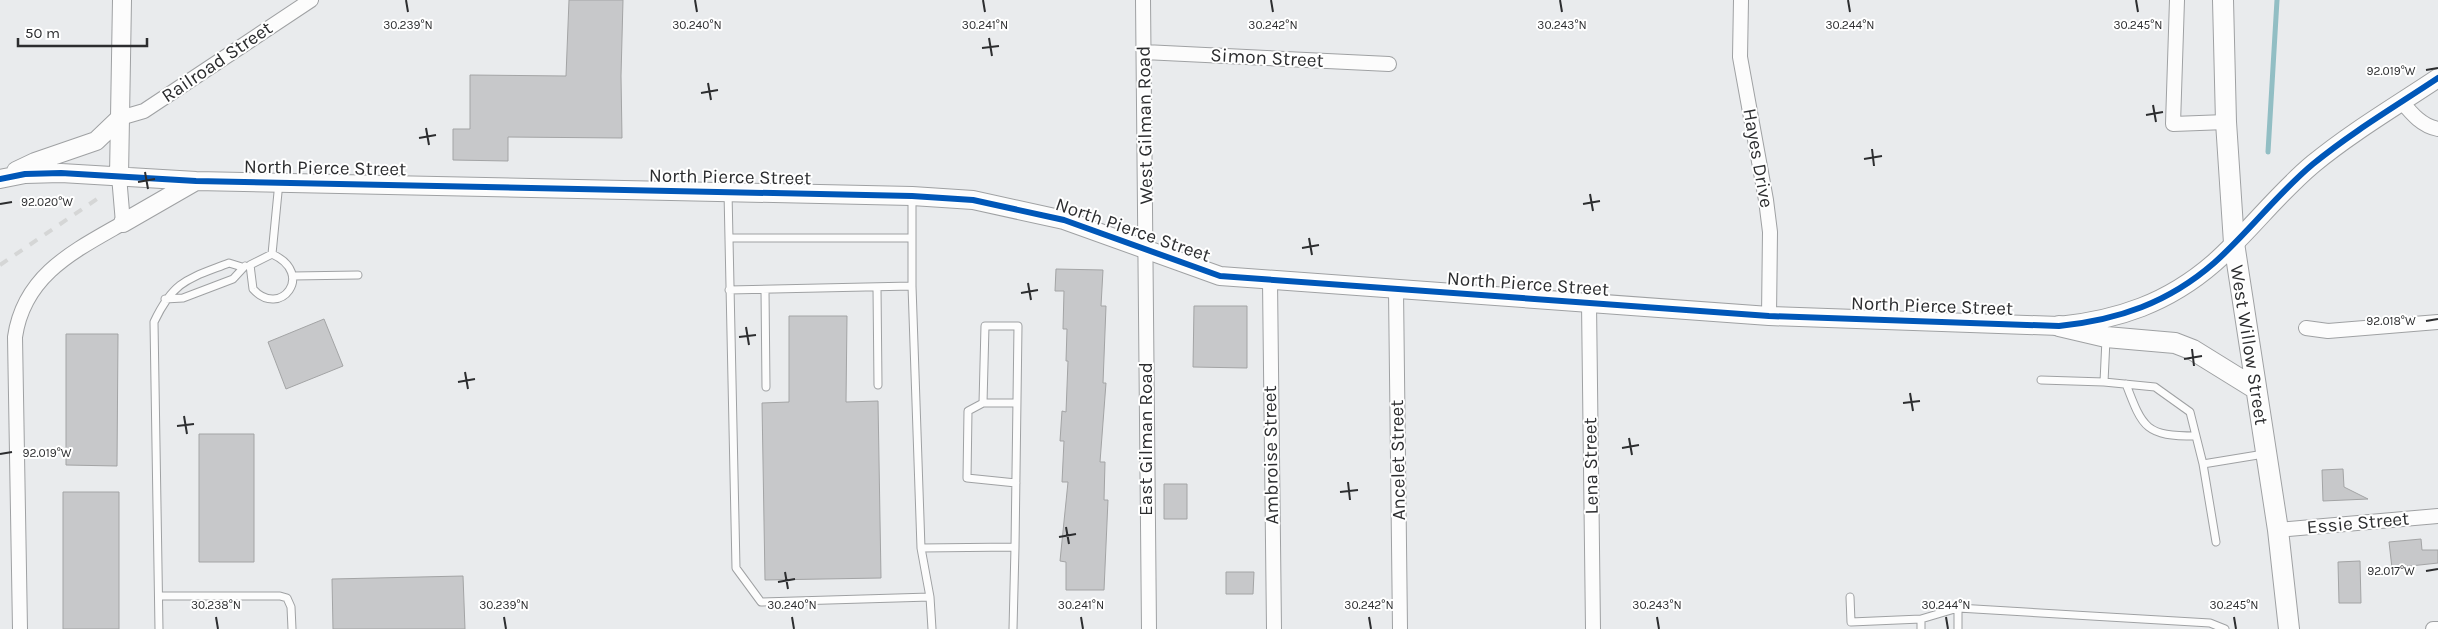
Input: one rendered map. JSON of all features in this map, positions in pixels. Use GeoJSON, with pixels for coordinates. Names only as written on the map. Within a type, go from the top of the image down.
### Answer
{"type":"FeatureCollection","features":[{"type":"Feature","properties":{"kind":"main road","name":"West Willow Street"},"geometry":{"type":"LineString","coordinates":[[2223,0],[2226,122],[2234,243],[2278,530],[2289,629]]}},
{"type":"Feature","properties":{"kind":"main road"},"geometry":{"type":"LineString","coordinates":[[2058,326],[2106,337],[2175,343],[2199,354],[2256,389]]}},
{"type":"Feature","properties":{"kind":"street"},"geometry":{"type":"LineString","coordinates":[[122,0],[119,176],[123,223]]}},
{"type":"Feature","properties":{"kind":"street","name":"Railroad Street"},"geometry":{"type":"LineString","coordinates":[[120,118],[144,111],[311,0]]}},
{"type":"Feature","properties":{"kind":"street","name":"West Gilman Road"},"geometry":{"type":"LineString","coordinates":[[1143,0],[1146,250]]}},
{"type":"Feature","properties":{"kind":"street","name":"Hayes Drive"},"geometry":{"type":"LineString","coordinates":[[1741,0],[1740,57],[1770,232],[1769,316]]}},
{"type":"Feature","properties":{"kind":"street"},"geometry":{"type":"LineString","coordinates":[[2177,0],[2173,124],[2226,122]]}},
{"type":"Feature","properties":{"kind":"street","name":"Simon Street"},"geometry":{"type":"LineString","coordinates":[[1144,52],[1389,64]]}},
{"type":"Feature","properties":{"kind":"street","name":"North Pierce Street"},"geometry":{"type":"LineString","coordinates":[[2,179],[25,174],[61,173],[196,181],[912,196],[972,200],[1064,220],[1213,275],[1270,281],[1769,316],[2058,326],[2094,322],[2120,316],[2165,297],[2193,280],[2234,243],[2279,195],[2313,164],[2342,141],[2438,78]]}},
{"type":"Feature","properties":{"kind":"street"},"geometry":{"type":"LineString","coordinates":[[2402,102],[2425,125],[2438,129]]}},
{"type":"Feature","properties":{"kind":"street"},"geometry":{"type":"LineString","coordinates":[[2,179],[35,162],[96,141],[120,118]]}},
{"type":"Feature","properties":{"kind":"street"},"geometry":{"type":"LineString","coordinates":[[20,629],[15,337],[17,325],[27,297],[48,270],[123,223],[196,181]]}},
{"type":"Feature","properties":{"kind":"street","name":"East Gilman Road"},"geometry":{"type":"LineString","coordinates":[[1146,250],[1146,440],[1149,629]]}},
{"type":"Feature","properties":{"kind":"street","name":"Ambroise Street"},"geometry":{"type":"LineString","coordinates":[[1270,281],[1274,629]]}},
{"type":"Feature","properties":{"kind":"street","name":"Ancelet Street"},"geometry":{"type":"LineString","coordinates":[[1396,290],[1400,629]]}},
{"type":"Feature","properties":{"kind":"street","name":"Lena Street"},"geometry":{"type":"LineString","coordinates":[[1589,303],[1593,629]]}},
{"type":"Feature","properties":{"kind":"street"},"geometry":{"type":"LineString","coordinates":[[2306,328],[2328,331],[2438,322]]}},
{"type":"Feature","properties":{"kind":"street","name":"Essie Street"},"geometry":{"type":"LineString","coordinates":[[2278,530],[2438,516]]}},
{"type":"Feature","properties":{"kind":"street"},"geometry":{"type":"LineString","coordinates":[[2433,629],[2438,629]]}},
{"type":"Feature","properties":{"kind":"lane"},"geometry":{"type":"LineString","coordinates":[[272,254],[279,182]]}},
{"type":"Feature","properties":{"kind":"lane"},"geometry":{"type":"LineString","coordinates":[[728,192],[736,568],[761,602],[930,597]]}},
{"type":"Feature","properties":{"kind":"lane"},"geometry":{"type":"LineString","coordinates":[[912,196],[912,286],[921,548],[930,597],[932,629]]}},
{"type":"Feature","properties":{"kind":"lane"},"geometry":{"type":"LineString","coordinates":[[729,238],[912,238]]}},
{"type":"Feature","properties":{"kind":"lane"},"geometry":{"type":"LineString","coordinates":[[165,299],[183,298],[233,279],[246,266],[272,254]]}},
{"type":"Feature","properties":{"kind":"lane"},"geometry":{"type":"LineString","coordinates":[[246,266],[253,289],[264,298],[278,299],[290,290],[293,276],[288,263],[272,254]]}},
{"type":"Feature","properties":{"kind":"lane"},"geometry":{"type":"LineString","coordinates":[[159,629],[154,322],[165,299],[176,286],[229,263],[246,266]]}},
{"type":"Feature","properties":{"kind":"lane"},"geometry":{"type":"LineString","coordinates":[[293,276],[358,275]]}},
{"type":"Feature","properties":{"kind":"lane"},"geometry":{"type":"LineString","coordinates":[[729,290],[912,286]]}},
{"type":"Feature","properties":{"kind":"lane"},"geometry":{"type":"LineString","coordinates":[[876,288],[878,385]]}},
{"type":"Feature","properties":{"kind":"lane"},"geometry":{"type":"LineString","coordinates":[[765,290],[766,387]]}},
{"type":"Feature","properties":{"kind":"lane"},"geometry":{"type":"LineString","coordinates":[[983,403],[985,326],[1018,326],[1013,629]]}},
{"type":"Feature","properties":{"kind":"lane"},"geometry":{"type":"LineString","coordinates":[[2104,382],[2106,337]]}},
{"type":"Feature","properties":{"kind":"lane"},"geometry":{"type":"LineString","coordinates":[[2041,380],[2104,382],[2155,387],[2190,412],[2203,464],[2216,542]]}},
{"type":"Feature","properties":{"kind":"lane"},"geometry":{"type":"LineString","coordinates":[[2126,384],[2139,418],[2158,434],[2196,436]]}},
{"type":"Feature","properties":{"kind":"lane"},"geometry":{"type":"LineString","coordinates":[[1016,403],[983,403],[968,411],[967,478],[1016,482]]}},
{"type":"Feature","properties":{"kind":"lane"},"geometry":{"type":"LineString","coordinates":[[2203,464],[2266,453]]}},
{"type":"Feature","properties":{"kind":"lane"},"geometry":{"type":"LineString","coordinates":[[921,548],[1015,546]]}},
{"type":"Feature","properties":{"kind":"lane"},"geometry":{"type":"LineString","coordinates":[[159,596],[280,596],[287,598],[291,607],[292,629]]}},
{"type":"Feature","properties":{"kind":"lane"},"geometry":{"type":"LineString","coordinates":[[1850,597],[1851,626],[1921,618],[1958,608],[2182,625],[2210,623],[2225,629]]}},
{"type":"Feature","properties":{"kind":"lane"},"geometry":{"type":"LineString","coordinates":[[1958,608],[1958,629]]}},
{"type":"Feature","properties":{"kind":"lane"},"geometry":{"type":"LineString","coordinates":[[1921,618],[1922,629]]}},
{"type":"Feature","properties":{"kind":"building"},"geometry":{"type":"Polygon","coordinates":[[[569,0],[623,0],[622,138],[508,137],[508,161],[453,160],[453,129],[470,129],[470,75],[566,76],[569,0]]]}},
{"type":"Feature","properties":{"kind":"building"},"geometry":{"type":"Polygon","coordinates":[[[1056,269],[1103,270],[1101,306],[1106,306],[1103,383],[1106,383],[1100,462],[1105,462],[1104,500],[1108,500],[1104,590],[1066,590],[1066,562],[1060,561],[1068,482],[1062,482],[1064,441],[1060,441],[1062,411],[1066,412],[1068,361],[1066,361],[1067,329],[1063,329],[1064,291],[1055,291],[1056,269]]]}},
{"type":"Feature","properties":{"kind":"building"},"geometry":{"type":"Polygon","coordinates":[[[1194,306],[1247,306],[1247,368],[1193,367],[1194,306]]]}},
{"type":"Feature","properties":{"kind":"building"},"geometry":{"type":"Polygon","coordinates":[[[789,316],[847,316],[846,402],[878,401],[881,578],[765,580],[762,403],[789,402],[789,316]]]}},
{"type":"Feature","properties":{"kind":"building"},"geometry":{"type":"Polygon","coordinates":[[[324,319],[343,366],[286,389],[268,342],[324,319]]]}},
{"type":"Feature","properties":{"kind":"building"},"geometry":{"type":"Polygon","coordinates":[[[66,334],[118,334],[117,466],[66,465],[66,334]]]}},
{"type":"Feature","properties":{"kind":"building"},"geometry":{"type":"Polygon","coordinates":[[[199,434],[254,434],[254,562],[199,562],[199,434]]]}},
{"type":"Feature","properties":{"kind":"building"},"geometry":{"type":"Polygon","coordinates":[[[2343,469],[2344,487],[2368,499],[2323,501],[2322,470],[2343,469]]]}},
{"type":"Feature","properties":{"kind":"building"},"geometry":{"type":"Polygon","coordinates":[[[1164,484],[1187,484],[1187,519],[1164,519],[1164,484]]]}},
{"type":"Feature","properties":{"kind":"building"},"geometry":{"type":"Polygon","coordinates":[[[63,492],[119,492],[119,629],[63,629],[63,492]]]}},
{"type":"Feature","properties":{"kind":"building"},"geometry":{"type":"Polygon","coordinates":[[[2421,539],[2422,550],[2438,550],[2438,563],[2392,568],[2389,542],[2421,539]]]}},
{"type":"Feature","properties":{"kind":"building"},"geometry":{"type":"Polygon","coordinates":[[[2360,561],[2361,603],[2339,603],[2338,562],[2360,561]]]}},
{"type":"Feature","properties":{"kind":"building"},"geometry":{"type":"Polygon","coordinates":[[[1226,572],[1254,572],[1253,594],[1226,594],[1226,572]]]}},
{"type":"Feature","properties":{"kind":"building"},"geometry":{"type":"Polygon","coordinates":[[[463,576],[465,629],[333,629],[332,579],[463,576]]]}},
{"type":"Feature","properties":{"kind":"waterway"},"geometry":{"type":"LineString","coordinates":[[2268,152],[2277,0]]}},
{"type":"Feature","properties":{"kind":"railway"},"geometry":{"type":"LineString","coordinates":[[0,265],[100,197]]}},
{"type":"Feature","properties":{"kind":"cycle path"},"geometry":{"type":"LineString","coordinates":[[0,179],[25,174],[61,173],[196,181],[912,196],[973,200],[1064,220],[1220,276],[1769,316],[2059,326],[2122,314],[2160,299],[2179,289],[2214,263],[2313,164],[2359,130],[2438,78]]}}]}
